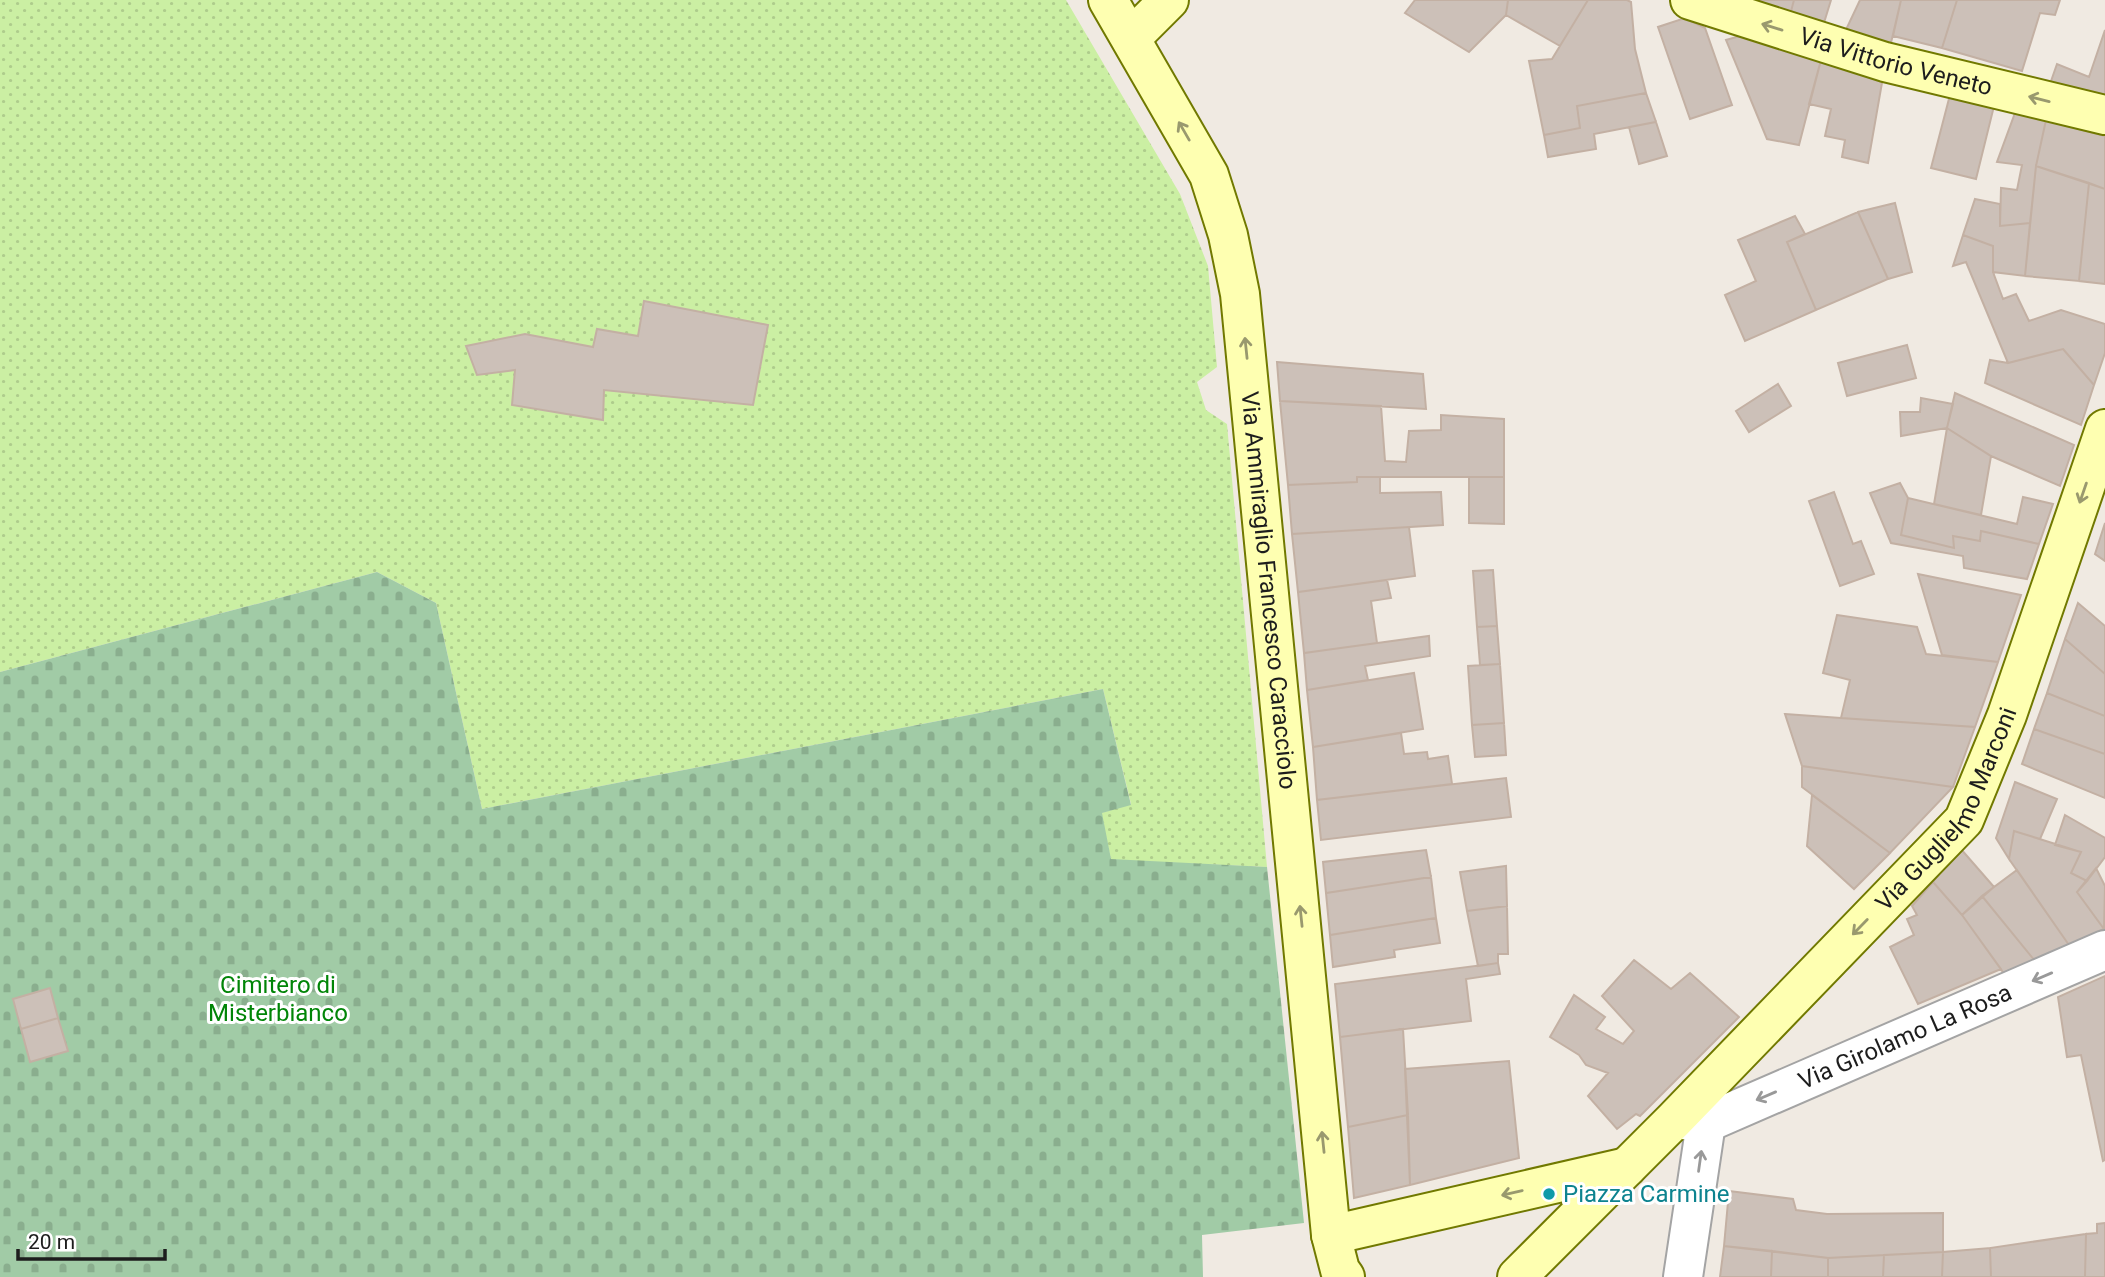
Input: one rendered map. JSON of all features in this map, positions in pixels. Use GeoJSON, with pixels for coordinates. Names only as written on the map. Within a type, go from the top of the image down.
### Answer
{"type":"FeatureCollection","features":[{"type":"Feature","properties":{"kind":"main road","name":"Via Ammiraglio Francesco Caracciolo"},"geometry":{"type":"LineString","coordinates":[[1108,0],[1209,175],[1228,234],[1240,294],[1331,1222],[1340,1270],[1345,1277]]}},
{"type":"Feature","properties":{"kind":"main road"},"geometry":{"type":"LineString","coordinates":[[1131,38],[1169,0]]}},
{"type":"Feature","properties":{"kind":"main road","name":"Via Vittorio Veneto"},"geometry":{"type":"LineString","coordinates":[[1693,1],[1885,62],[2105,116]]}},
{"type":"Feature","properties":{"kind":"main road","name":"Via Guglielmo Marconi"},"geometry":{"type":"LineString","coordinates":[[1517,1277],[1627,1167],[1690,1121],[1964,820],[2007,715],[2105,429]]}},
{"type":"Feature","properties":{"kind":"main road"},"geometry":{"type":"LineString","coordinates":[[1331,1222],[1627,1167]]}},
{"type":"Feature","properties":{"kind":"street","name":"Via Girolamo La Rosa"},"geometry":{"type":"LineString","coordinates":[[1690,1121],[2105,950]]}},
{"type":"Feature","properties":{"kind":"street"},"geometry":{"type":"LineString","coordinates":[[1683,1277],[1690,1121]]}},
{"type":"Feature","properties":{"kind":"green space"},"geometry":{"type":"Polygon","coordinates":[[[0,0],[1066,0],[1180,194],[1208,266],[1217,367],[1197,382],[1206,410],[1227,424],[1267,867],[1111,860],[1101,813],[1131,804],[1103,689],[482,809],[436,603],[377,572],[0,672],[0,0]]]}},
{"type":"Feature","properties":{"kind":"green space","name":"Cimitero di Misterbianco"},"geometry":{"type":"Polygon","coordinates":[[[377,572],[436,603],[482,809],[1103,689],[1131,805],[1102,813],[1111,859],[1267,867],[1304,1223],[1202,1235],[1203,1277],[0,1277],[0,672],[377,572]]]}},
{"type":"Feature","properties":{"kind":"building"},"geometry":{"type":"Polygon","coordinates":[[[1415,0],[1508,0],[1506,15],[1469,52],[1405,13],[1415,0]]]}},
{"type":"Feature","properties":{"kind":"building"},"geometry":{"type":"Polygon","coordinates":[[[1508,0],[1588,0],[1560,46],[1506,15],[1508,0]]]}},
{"type":"Feature","properties":{"kind":"building"},"geometry":{"type":"Polygon","coordinates":[[[1588,0],[1631,2],[1635,49],[1646,93],[1577,106],[1580,128],[1544,135],[1529,61],[1552,59],[1588,0]]]}},
{"type":"Feature","properties":{"kind":"building"},"geometry":{"type":"Polygon","coordinates":[[[1748,0],[1794,0],[1790,15],[1748,0]]]}},
{"type":"Feature","properties":{"kind":"building"},"geometry":{"type":"Polygon","coordinates":[[[1794,0],[1831,0],[1823,26],[1790,15],[1794,0]]]}},
{"type":"Feature","properties":{"kind":"building"},"geometry":{"type":"Polygon","coordinates":[[[1860,0],[1901,0],[1890,47],[1843,36],[1860,0]]]}},
{"type":"Feature","properties":{"kind":"building"},"geometry":{"type":"Polygon","coordinates":[[[1901,0],[1957,0],[1942,48],[1893,36],[1901,0]]]}},
{"type":"Feature","properties":{"kind":"building"},"geometry":{"type":"Polygon","coordinates":[[[1957,0],[2060,0],[2055,15],[2040,13],[2022,71],[1942,48],[1957,0]]]}},
{"type":"Feature","properties":{"kind":"building"},"geometry":{"type":"Polygon","coordinates":[[[1685,18],[1705,28],[1732,105],[1690,119],[1658,27],[1685,18]]]}},
{"type":"Feature","properties":{"kind":"building"},"geometry":{"type":"Polygon","coordinates":[[[2105,30],[2105,97],[2050,84],[2057,64],[2089,77],[2105,30]]]}},
{"type":"Feature","properties":{"kind":"building"},"geometry":{"type":"Polygon","coordinates":[[[1740,36],[1821,60],[1799,145],[1767,139],[1726,40],[1740,36]]]}},
{"type":"Feature","properties":{"kind":"building"},"geometry":{"type":"Polygon","coordinates":[[[1821,60],[1883,77],[1868,163],[1842,157],[1845,140],[1825,136],[1831,109],[1809,104],[1821,60]]]}},
{"type":"Feature","properties":{"kind":"building"},"geometry":{"type":"Polygon","coordinates":[[[1951,91],[1995,102],[1976,179],[1931,168],[1951,91]]]}},
{"type":"Feature","properties":{"kind":"building"},"geometry":{"type":"Polygon","coordinates":[[[1646,93],[1656,122],[1594,134],[1596,149],[1548,157],[1544,135],[1580,128],[1577,106],[1646,93]]]}},
{"type":"Feature","properties":{"kind":"building"},"geometry":{"type":"Polygon","coordinates":[[[2015,113],[2046,120],[2036,166],[2030,223],[2000,226],[2001,188],[2017,190],[2022,165],[1997,162],[2015,113]]]}},
{"type":"Feature","properties":{"kind":"building"},"geometry":{"type":"Polygon","coordinates":[[[2046,120],[2105,136],[2105,189],[2036,166],[2046,120]]]}},
{"type":"Feature","properties":{"kind":"building"},"geometry":{"type":"Polygon","coordinates":[[[1656,122],[1667,156],[1639,164],[1629,127],[1656,122]]]}},
{"type":"Feature","properties":{"kind":"building"},"geometry":{"type":"Polygon","coordinates":[[[2036,166],[2089,183],[2079,281],[2025,276],[2036,166]]]}},
{"type":"Feature","properties":{"kind":"building"},"geometry":{"type":"Polygon","coordinates":[[[2089,183],[2105,189],[2105,284],[2079,281],[2089,183]]]}},
{"type":"Feature","properties":{"kind":"building"},"geometry":{"type":"Polygon","coordinates":[[[1975,199],[2000,204],[2000,226],[2030,223],[2025,276],[1993,272],[1993,246],[1963,235],[1975,199]]]}},
{"type":"Feature","properties":{"kind":"building"},"geometry":{"type":"Polygon","coordinates":[[[1895,203],[1912,272],[1888,279],[1858,212],[1895,203]]]}},
{"type":"Feature","properties":{"kind":"building"},"geometry":{"type":"Polygon","coordinates":[[[1858,212],[1888,279],[1816,310],[1787,242],[1858,212]]]}},
{"type":"Feature","properties":{"kind":"building"},"geometry":{"type":"Polygon","coordinates":[[[1795,216],[1805,234],[1787,242],[1816,310],[1745,341],[1725,295],[1756,281],[1738,240],[1795,216]]]}},
{"type":"Feature","properties":{"kind":"building"},"geometry":{"type":"Polygon","coordinates":[[[1963,235],[1993,246],[1993,272],[2003,299],[2016,294],[2029,321],[2061,310],[2105,324],[2105,353],[2094,385],[2063,349],[2008,363],[1966,262],[1953,266],[1963,235]]]}},
{"type":"Feature","properties":{"kind":"building"},"geometry":{"type":"Polygon","coordinates":[[[644,301],[768,325],[753,405],[604,390],[603,420],[512,405],[515,370],[477,375],[466,346],[525,334],[593,347],[597,329],[638,336],[644,301]]]}},
{"type":"Feature","properties":{"kind":"building"},"geometry":{"type":"Polygon","coordinates":[[[1907,345],[1916,378],[1847,396],[1838,363],[1907,345]]]}},
{"type":"Feature","properties":{"kind":"building"},"geometry":{"type":"Polygon","coordinates":[[[2063,349],[2094,385],[2081,425],[1985,383],[1990,360],[2008,363],[2063,349]]]}},
{"type":"Feature","properties":{"kind":"building"},"geometry":{"type":"Polygon","coordinates":[[[1277,362],[1423,374],[1426,409],[1280,401],[1277,362]]]}},
{"type":"Feature","properties":{"kind":"building"},"geometry":{"type":"Polygon","coordinates":[[[1778,384],[1791,406],[1749,432],[1736,411],[1778,384]]]}},
{"type":"Feature","properties":{"kind":"building"},"geometry":{"type":"Polygon","coordinates":[[[1955,393],[2074,445],[2060,486],[1991,456],[1947,428],[1955,393]]]}},
{"type":"Feature","properties":{"kind":"building"},"geometry":{"type":"Polygon","coordinates":[[[1921,398],[1953,404],[1947,428],[1901,436],[1900,412],[1920,412],[1921,398]]]}},
{"type":"Feature","properties":{"kind":"building"},"geometry":{"type":"Polygon","coordinates":[[[1280,401],[1381,406],[1385,461],[1406,462],[1409,431],[1441,430],[1441,415],[1504,419],[1504,477],[1357,477],[1357,482],[1288,485],[1280,401]]]}},
{"type":"Feature","properties":{"kind":"building"},"geometry":{"type":"Polygon","coordinates":[[[1947,428],[1991,456],[1981,515],[1934,504],[1947,428]]]}},
{"type":"Feature","properties":{"kind":"building"},"geometry":{"type":"Polygon","coordinates":[[[1357,477],[1380,477],[1380,493],[1441,492],[1443,525],[1292,534],[1288,485],[1357,482],[1357,477]]]}},
{"type":"Feature","properties":{"kind":"building"},"geometry":{"type":"Polygon","coordinates":[[[1469,477],[1504,477],[1504,524],[1469,523],[1469,477]]]}},
{"type":"Feature","properties":{"kind":"building"},"geometry":{"type":"Polygon","coordinates":[[[1900,483],[1908,498],[1901,535],[1954,548],[1953,536],[1980,541],[1981,531],[2039,544],[2027,579],[1964,568],[1963,556],[1891,543],[1870,493],[1900,483]]]}},
{"type":"Feature","properties":{"kind":"building"},"geometry":{"type":"Polygon","coordinates":[[[1834,492],[1853,544],[1861,541],[1874,574],[1840,586],[1809,501],[1834,492]]]}},
{"type":"Feature","properties":{"kind":"building"},"geometry":{"type":"Polygon","coordinates":[[[2023,497],[2053,504],[2039,544],[1981,531],[1980,541],[1953,536],[1954,548],[1901,535],[1908,498],[2017,524],[2023,497]]]}},
{"type":"Feature","properties":{"kind":"building"},"geometry":{"type":"Polygon","coordinates":[[[2105,523],[2105,561],[2095,554],[2105,523]]]}},
{"type":"Feature","properties":{"kind":"building"},"geometry":{"type":"Polygon","coordinates":[[[1409,527],[1415,576],[1298,592],[1292,534],[1409,527]]]}},
{"type":"Feature","properties":{"kind":"building"},"geometry":{"type":"Polygon","coordinates":[[[1493,570],[1497,626],[1477,627],[1473,571],[1493,570]]]}},
{"type":"Feature","properties":{"kind":"building"},"geometry":{"type":"Polygon","coordinates":[[[1918,574],[2021,595],[1998,662],[1942,655],[1918,574]]]}},
{"type":"Feature","properties":{"kind":"building"},"geometry":{"type":"Polygon","coordinates":[[[1387,580],[1391,598],[1371,601],[1377,643],[1304,653],[1298,592],[1387,580]]]}},
{"type":"Feature","properties":{"kind":"building"},"geometry":{"type":"Polygon","coordinates":[[[2078,603],[2105,626],[2105,674],[2065,639],[2078,603]]]}},
{"type":"Feature","properties":{"kind":"building"},"geometry":{"type":"Polygon","coordinates":[[[1837,615],[1917,627],[1926,654],[1998,662],[1975,727],[1841,718],[1850,680],[1823,673],[1837,615]]]}},
{"type":"Feature","properties":{"kind":"building"},"geometry":{"type":"Polygon","coordinates":[[[1497,626],[1500,664],[1480,665],[1477,627],[1497,626]]]}},
{"type":"Feature","properties":{"kind":"building"},"geometry":{"type":"Polygon","coordinates":[[[1429,636],[1430,656],[1365,666],[1368,680],[1307,690],[1304,653],[1429,636]]]}},
{"type":"Feature","properties":{"kind":"building"},"geometry":{"type":"Polygon","coordinates":[[[2065,639],[2105,674],[2105,716],[2047,693],[2065,639]]]}},
{"type":"Feature","properties":{"kind":"building"},"geometry":{"type":"Polygon","coordinates":[[[1500,664],[1504,723],[1472,725],[1468,666],[1500,664]]]}},
{"type":"Feature","properties":{"kind":"building"},"geometry":{"type":"Polygon","coordinates":[[[1414,673],[1423,729],[1313,747],[1307,690],[1414,673]]]}},
{"type":"Feature","properties":{"kind":"building"},"geometry":{"type":"Polygon","coordinates":[[[2047,693],[2105,716],[2105,754],[2034,729],[2047,693]]]}},
{"type":"Feature","properties":{"kind":"building"},"geometry":{"type":"Polygon","coordinates":[[[1785,714],[1975,727],[1953,787],[1802,766],[1785,714]]]}},
{"type":"Feature","properties":{"kind":"building"},"geometry":{"type":"Polygon","coordinates":[[[1504,723],[1506,755],[1475,757],[1472,725],[1504,723]]]}},
{"type":"Feature","properties":{"kind":"building"},"geometry":{"type":"Polygon","coordinates":[[[2034,729],[2105,754],[2105,798],[2022,764],[2034,729]]]}},
{"type":"Feature","properties":{"kind":"building"},"geometry":{"type":"Polygon","coordinates":[[[1401,733],[1404,754],[1427,752],[1428,759],[1448,756],[1452,784],[1317,800],[1313,747],[1401,733]]]}},
{"type":"Feature","properties":{"kind":"building"},"geometry":{"type":"Polygon","coordinates":[[[1802,766],[1953,787],[1890,853],[1802,787],[1802,766]]]}},
{"type":"Feature","properties":{"kind":"building"},"geometry":{"type":"Polygon","coordinates":[[[1506,778],[1511,817],[1321,840],[1317,800],[1506,778]]]}},
{"type":"Feature","properties":{"kind":"building"},"geometry":{"type":"Polygon","coordinates":[[[2015,782],[2057,799],[2040,839],[2014,831],[2009,859],[1996,838],[2015,782]]]}},
{"type":"Feature","properties":{"kind":"building"},"geometry":{"type":"Polygon","coordinates":[[[1812,795],[1890,853],[1854,889],[1807,846],[1812,795]]]}},
{"type":"Feature","properties":{"kind":"building"},"geometry":{"type":"Polygon","coordinates":[[[2065,815],[2105,838],[2105,857],[2087,881],[2071,873],[2081,852],[2055,845],[2065,815]]]}},
{"type":"Feature","properties":{"kind":"building"},"geometry":{"type":"Polygon","coordinates":[[[2014,831],[2081,852],[2071,873],[2087,881],[2077,892],[2104,929],[2069,945],[2009,859],[2014,831]]]}},
{"type":"Feature","properties":{"kind":"building"},"geometry":{"type":"Polygon","coordinates":[[[1960,848],[1994,887],[1962,915],[1933,882],[1960,848]]]}},
{"type":"Feature","properties":{"kind":"building"},"geometry":{"type":"Polygon","coordinates":[[[1426,850],[1431,877],[1326,893],[1323,862],[1426,850]]]}},
{"type":"Feature","properties":{"kind":"building"},"geometry":{"type":"Polygon","coordinates":[[[1506,866],[1507,906],[1467,911],[1460,872],[1506,866]]]}},
{"type":"Feature","properties":{"kind":"building"},"geometry":{"type":"Polygon","coordinates":[[[2096,868],[2105,886],[2104,929],[2077,892],[2096,868]]]}},
{"type":"Feature","properties":{"kind":"building"},"geometry":{"type":"Polygon","coordinates":[[[2017,870],[2069,945],[2035,961],[1982,896],[2017,870]]]}},
{"type":"Feature","properties":{"kind":"building"},"geometry":{"type":"Polygon","coordinates":[[[1431,877],[1436,918],[1330,935],[1326,893],[1431,877]]]}},
{"type":"Feature","properties":{"kind":"building"},"geometry":{"type":"Polygon","coordinates":[[[1933,882],[1962,915],[2001,969],[1918,1004],[1890,947],[1914,935],[1907,919],[1917,915],[1912,906],[1933,882]]]}},
{"type":"Feature","properties":{"kind":"building"},"geometry":{"type":"Polygon","coordinates":[[[1982,896],[2035,961],[2005,975],[1962,915],[1982,896]]]}},
{"type":"Feature","properties":{"kind":"building"},"geometry":{"type":"Polygon","coordinates":[[[1507,906],[1508,954],[1498,954],[1498,963],[1478,966],[1467,911],[1507,906]]]}},
{"type":"Feature","properties":{"kind":"building"},"geometry":{"type":"Polygon","coordinates":[[[1436,918],[1440,943],[1394,950],[1395,957],[1333,967],[1330,935],[1436,918]]]}},
{"type":"Feature","properties":{"kind":"building"},"geometry":{"type":"Polygon","coordinates":[[[1634,960],[1671,989],[1690,973],[1739,1017],[1640,1116],[1636,1114],[1617,1129],[1588,1096],[1608,1073],[1586,1065],[1579,1055],[1550,1037],[1574,995],[1605,1017],[1596,1029],[1623,1044],[1634,1031],[1602,996],[1634,960]]]}},
{"type":"Feature","properties":{"kind":"building"},"geometry":{"type":"Polygon","coordinates":[[[1498,963],[1500,974],[1466,979],[1471,1021],[1340,1037],[1335,984],[1498,963]]]}},
{"type":"Feature","properties":{"kind":"building"},"geometry":{"type":"Polygon","coordinates":[[[2105,976],[2103,1161],[2081,1055],[2067,1057],[2058,997],[2105,976]]]}},
{"type":"Feature","properties":{"kind":"building"},"geometry":{"type":"Polygon","coordinates":[[[50,988],[58,1018],[21,1029],[13,999],[50,988]]]}},
{"type":"Feature","properties":{"kind":"building"},"geometry":{"type":"Polygon","coordinates":[[[58,1018],[68,1051],[30,1062],[21,1029],[58,1018]]]}},
{"type":"Feature","properties":{"kind":"building"},"geometry":{"type":"Polygon","coordinates":[[[1403,1029],[1408,1115],[1348,1127],[1340,1037],[1403,1029]]]}},
{"type":"Feature","properties":{"kind":"building"},"geometry":{"type":"Polygon","coordinates":[[[1509,1061],[1519,1158],[1410,1185],[1405,1069],[1509,1061]]]}},
{"type":"Feature","properties":{"kind":"building"},"geometry":{"type":"Polygon","coordinates":[[[1408,1115],[1410,1185],[1354,1198],[1348,1127],[1408,1115]]]}},
{"type":"Feature","properties":{"kind":"building"},"geometry":{"type":"Polygon","coordinates":[[[1729,1191],[1793,1199],[1796,1210],[1827,1214],[1943,1213],[1943,1252],[1828,1258],[1724,1246],[1729,1191]]]}},
{"type":"Feature","properties":{"kind":"building"},"geometry":{"type":"Polygon","coordinates":[[[2105,1223],[2105,1277],[2085,1277],[2086,1234],[2097,1233],[2097,1224],[2105,1223]]]}},
{"type":"Feature","properties":{"kind":"building"},"geometry":{"type":"Polygon","coordinates":[[[2086,1234],[2085,1277],[1991,1277],[1990,1248],[2086,1234]]]}},
{"type":"Feature","properties":{"kind":"building"},"geometry":{"type":"Polygon","coordinates":[[[1724,1246],[1772,1251],[1771,1277],[1720,1277],[1724,1246]]]}},
{"type":"Feature","properties":{"kind":"building"},"geometry":{"type":"Polygon","coordinates":[[[1990,1248],[1991,1277],[1942,1277],[1943,1252],[1990,1248]]]}},
{"type":"Feature","properties":{"kind":"building"},"geometry":{"type":"Polygon","coordinates":[[[1772,1251],[1828,1258],[1828,1277],[1771,1277],[1772,1251]]]}},
{"type":"Feature","properties":{"kind":"building"},"geometry":{"type":"Polygon","coordinates":[[[1943,1252],[1942,1277],[1883,1277],[1884,1255],[1943,1252]]]}},
{"type":"Feature","properties":{"kind":"building"},"geometry":{"type":"Polygon","coordinates":[[[1884,1255],[1883,1277],[1828,1277],[1828,1258],[1884,1255]]]}},
{"type":"Feature","properties":{"kind":"place","name":"Piazza Carmine"},"geometry":{"type":"Point","coordinates":[1549,1194]}}]}
